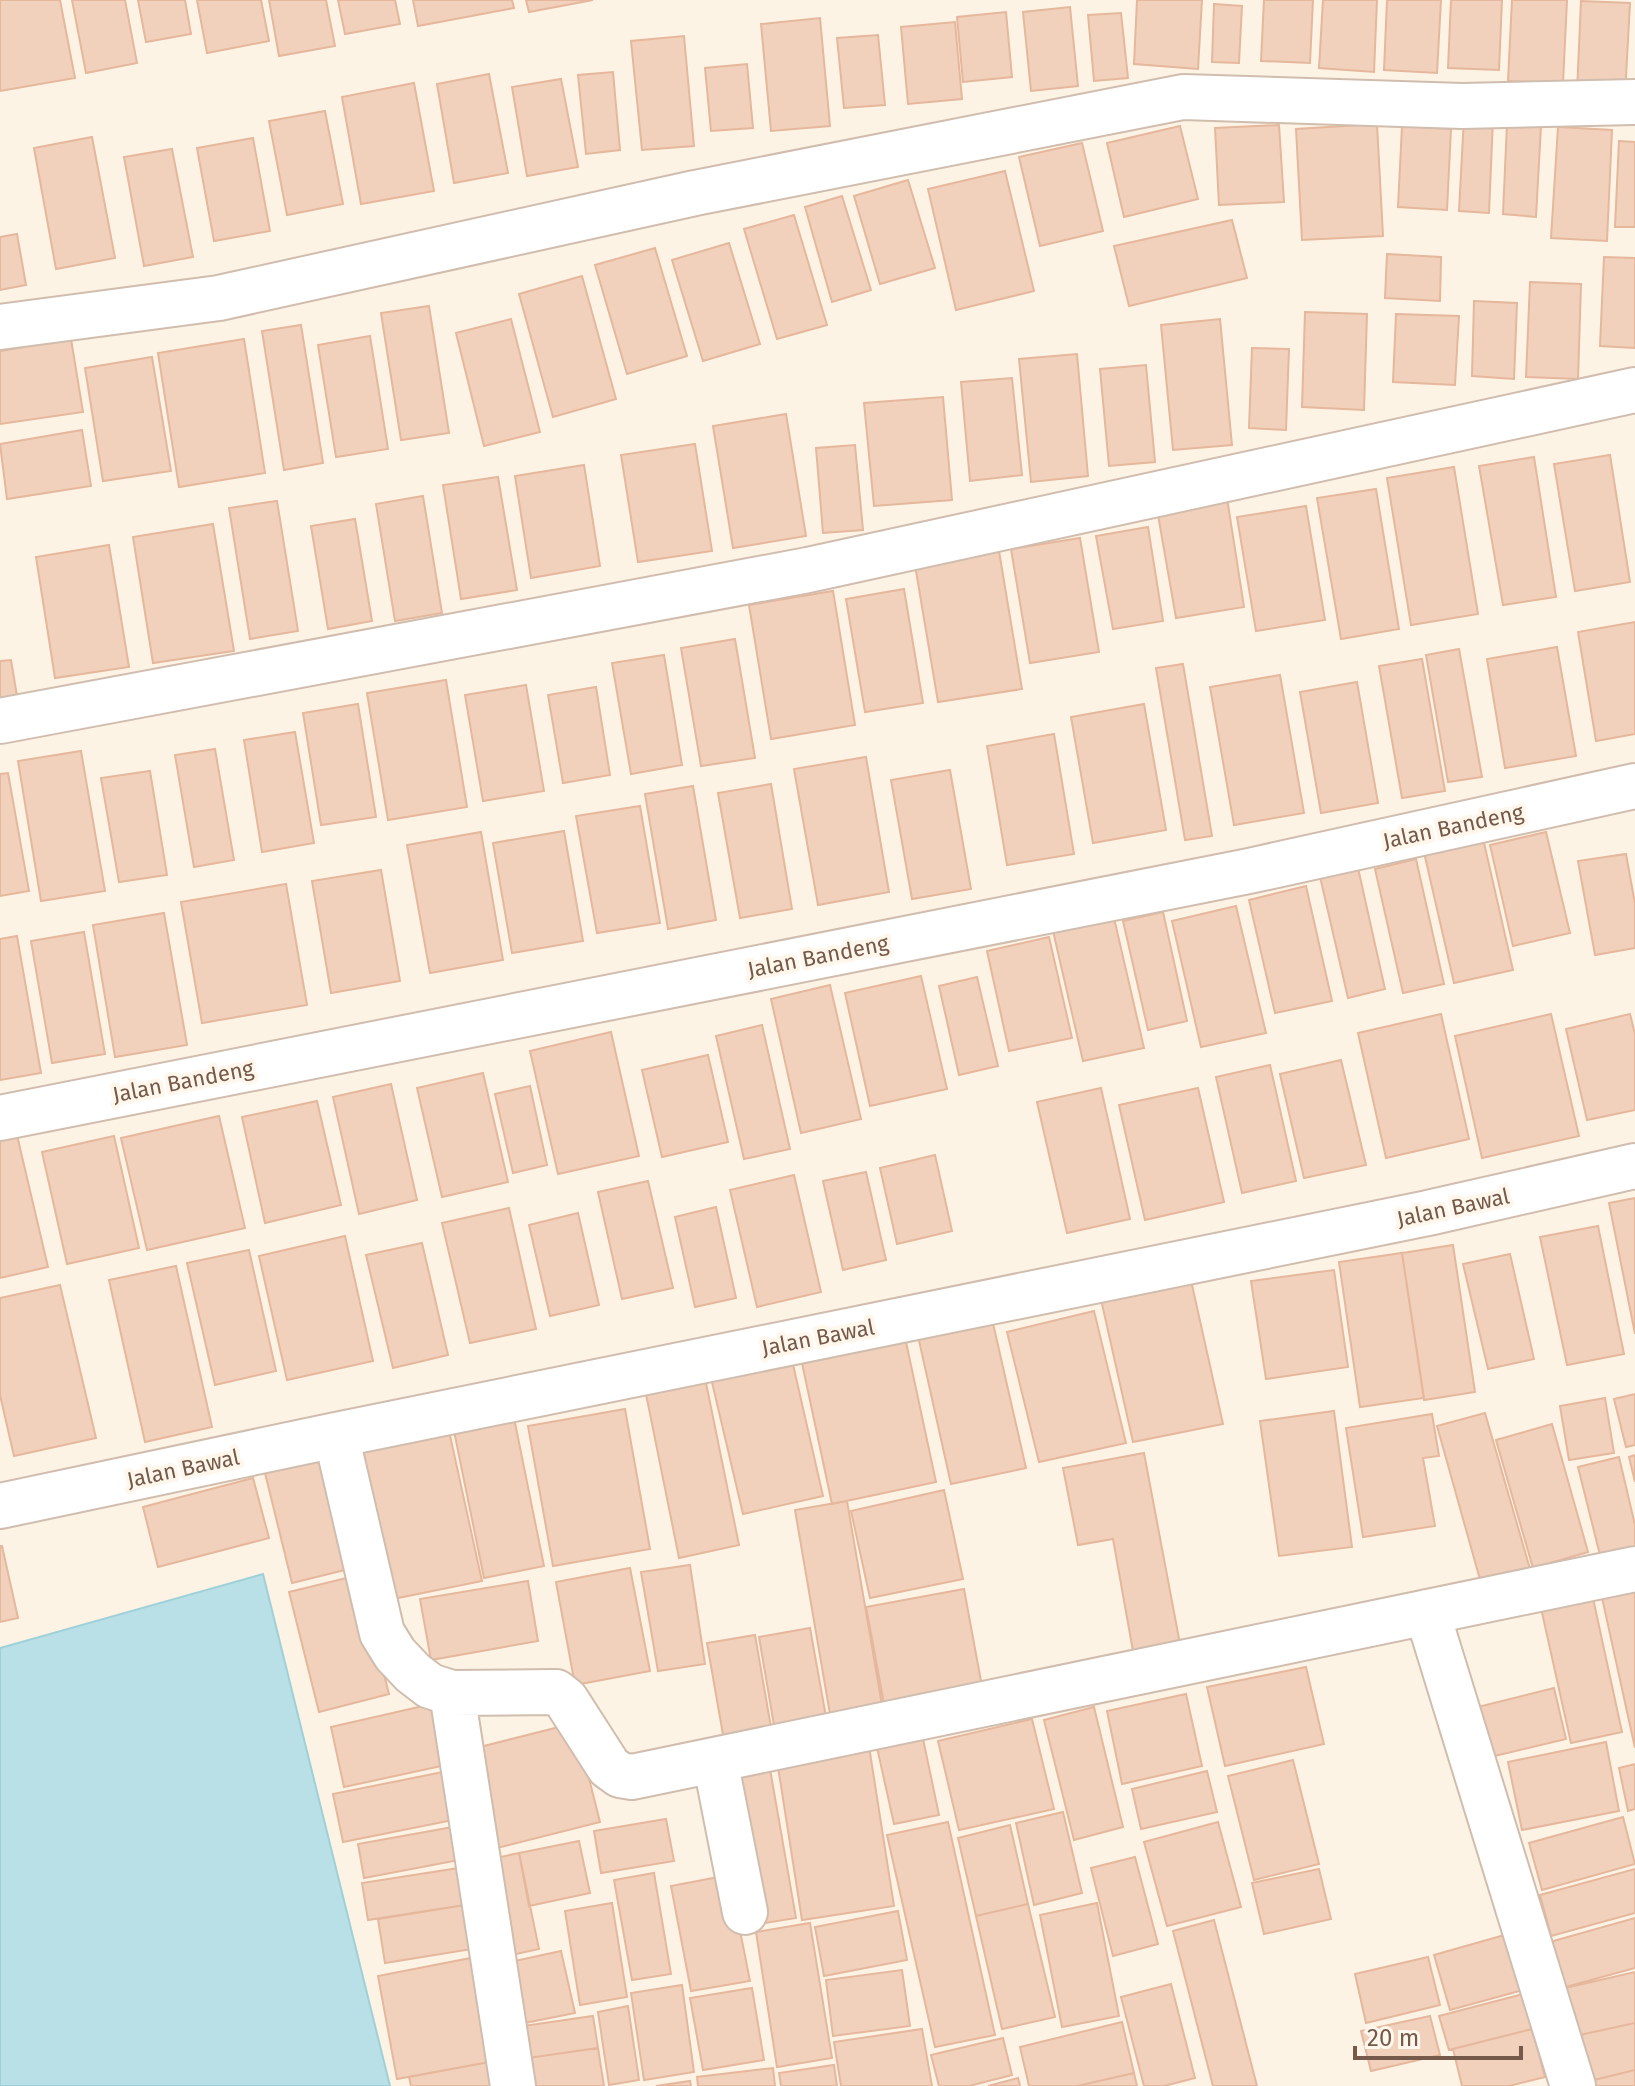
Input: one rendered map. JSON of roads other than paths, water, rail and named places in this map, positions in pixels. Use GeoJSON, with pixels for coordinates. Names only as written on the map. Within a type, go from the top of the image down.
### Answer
{"type":"FeatureCollection","features":[{"type":"Feature","properties":{"kind":"street"},"geometry":{"type":"LineString","coordinates":[[0,327],[219,298],[695,193],[1183,97],[1462,106],[1635,102]]}},
{"type":"Feature","properties":{"kind":"street"},"geometry":{"type":"LineString","coordinates":[[0,721],[808,570],[1635,390]]}},
{"type":"Feature","properties":{"kind":"street","name":"Jalan Bandeng"},"geometry":{"type":"LineString","coordinates":[[0,1118],[1234,874],[1635,786]]}},
{"type":"Feature","properties":{"kind":"street","name":"Jalan Bawal"},"geometry":{"type":"LineString","coordinates":[[0,1506],[1428,1213],[1635,1166]]}},
{"type":"Feature","properties":{"kind":"street"},"geometry":{"type":"LineString","coordinates":[[336,1435],[382,1633],[395,1654],[430,1686],[452,1693],[556,1692],[566,1700],[609,1767],[620,1775],[632,1777],[1635,1569]]}},
{"type":"Feature","properties":{"kind":"street"},"geometry":{"type":"LineString","coordinates":[[1427,1612],[1573,2086]]}},
{"type":"Feature","properties":{"kind":"street"},"geometry":{"type":"LineString","coordinates":[[452,1693],[513,2086]]}},
{"type":"Feature","properties":{"kind":"street"},"geometry":{"type":"LineString","coordinates":[[715,1760],[745,1912]]}},
{"type":"Feature","properties":{"kind":"water"},"geometry":{"type":"Polygon","coordinates":[[[263,1574],[390,2086],[0,2086],[0,1648],[263,1574]]]}}]}
